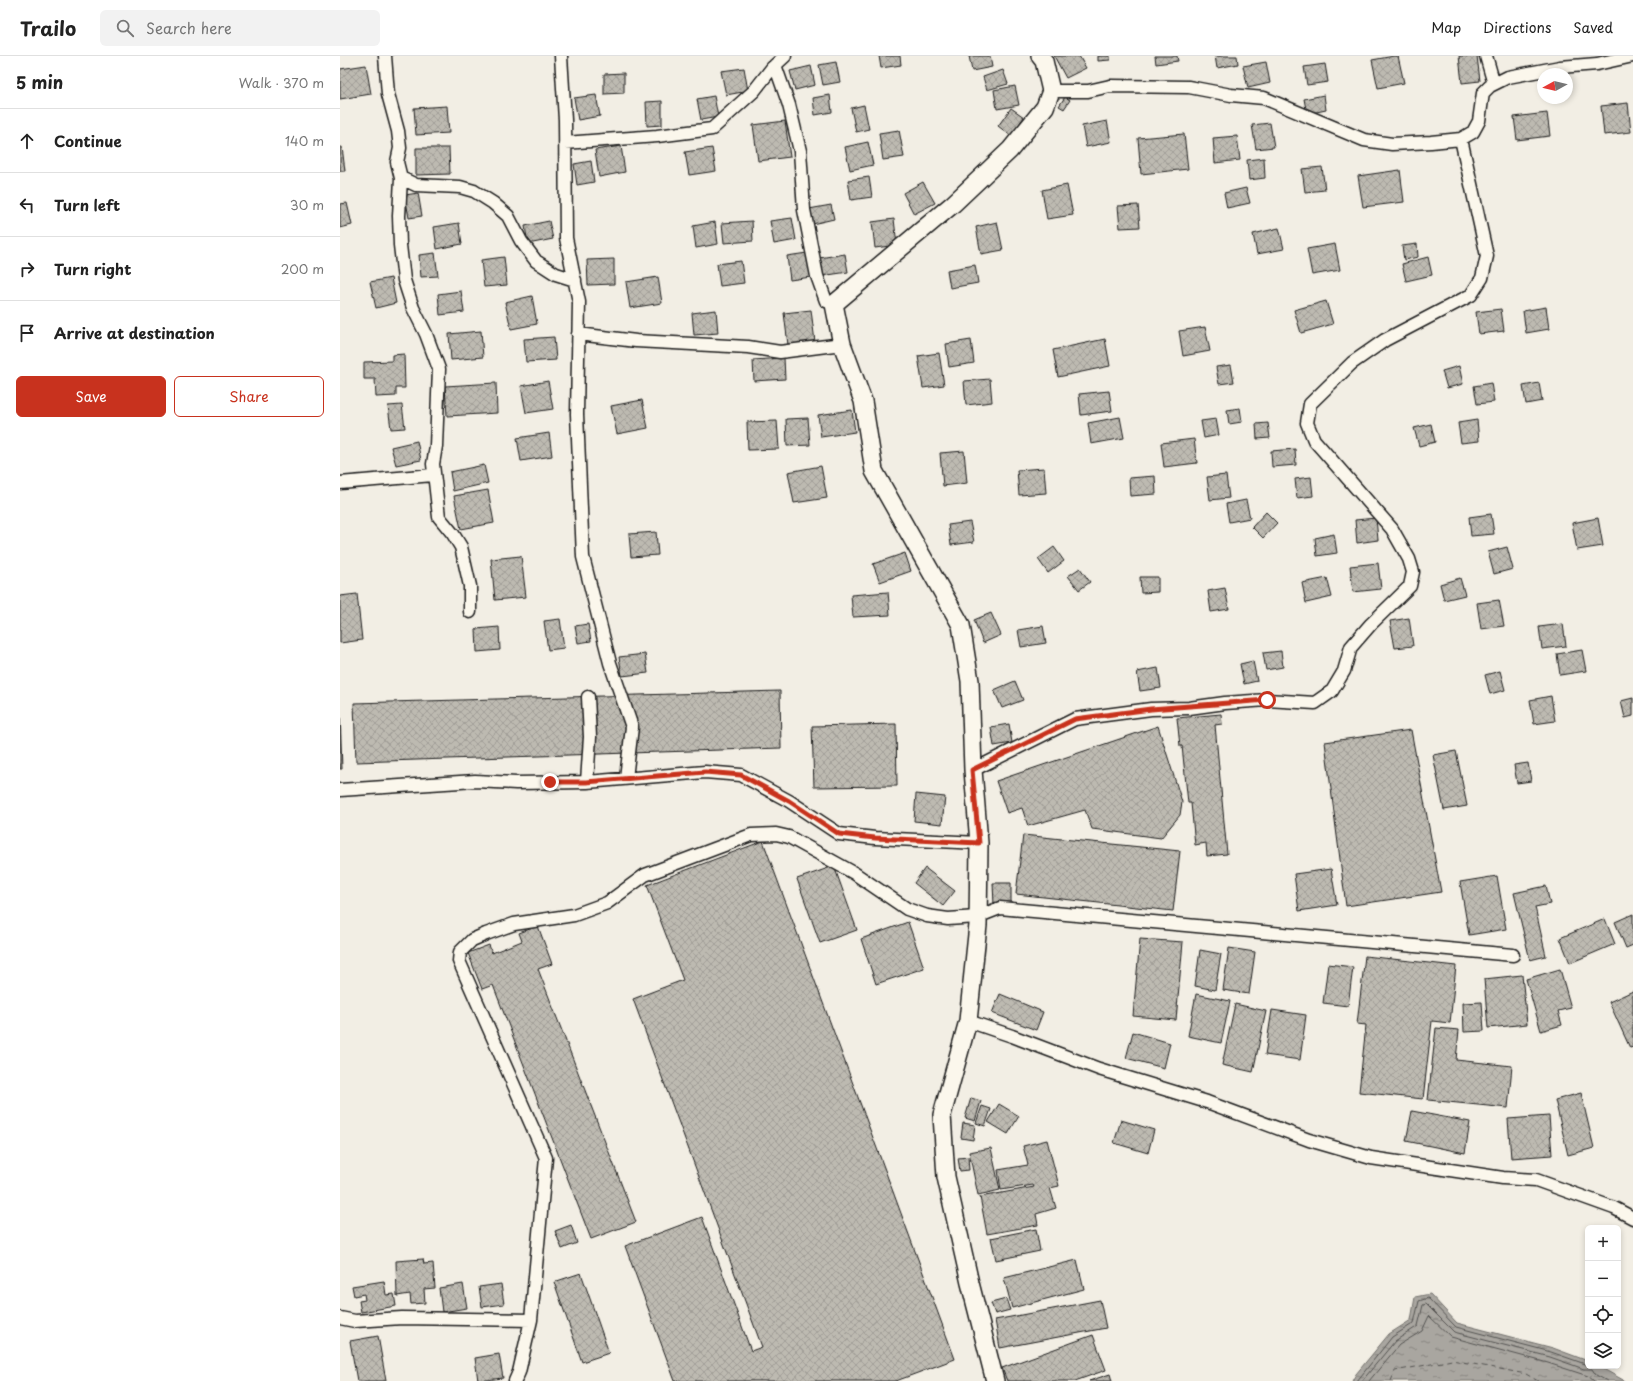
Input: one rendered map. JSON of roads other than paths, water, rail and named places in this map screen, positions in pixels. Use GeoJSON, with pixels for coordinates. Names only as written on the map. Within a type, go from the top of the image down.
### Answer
{"type":"FeatureCollection","features":[{"type":"Feature","properties":{"kind":"main road"},"geometry":{"type":"LineString","coordinates":[[995,1381],[970,1283],[946,1177],[942,1115],[968,1021],[977,917],[979,843],[972,770],[970,681],[961,625],[874,471],[863,401],[842,344],[834,304],[953,204],[1010,150],[1045,107],[1051,91],[1044,61],[1040,56]]}},
{"type":"Feature","properties":{"kind":"street"},"geometry":{"type":"LineString","coordinates":[[385,56],[388,94],[398,131],[400,148],[397,162],[401,178],[399,216],[400,245],[404,280],[413,308],[426,334],[439,369],[433,475],[439,517],[453,534],[461,547],[470,586],[470,612]]}},
{"type":"Feature","properties":{"kind":"street"},"geometry":{"type":"LineString","coordinates":[[561,56],[565,143],[566,238],[579,302],[577,414],[584,557],[610,662],[632,727],[626,778]]}},
{"type":"Feature","properties":{"kind":"street"},"geometry":{"type":"LineString","coordinates":[[565,143],[657,136],[712,129],[754,91],[775,65],[785,56]]}},
{"type":"Feature","properties":{"kind":"street"},"geometry":{"type":"LineString","coordinates":[[1486,56],[1494,84]]}},
{"type":"Feature","properties":{"kind":"street"},"geometry":{"type":"LineString","coordinates":[[1051,91],[1088,91],[1110,86],[1190,87],[1231,95],[1264,98],[1364,140],[1392,144],[1461,138],[1473,132],[1479,121],[1483,93],[1494,84],[1515,76],[1560,67],[1597,64],[1633,56]]}},
{"type":"Feature","properties":{"kind":"street"},"geometry":{"type":"LineString","coordinates":[[775,65],[789,105],[800,152],[804,210],[816,276],[826,301],[834,304]]}},
{"type":"Feature","properties":{"kind":"street"},"geometry":{"type":"LineString","coordinates":[[972,770],[1075,719],[1151,709],[1189,708],[1225,703],[1267,700],[1315,703],[1332,691],[1344,671],[1351,647],[1370,624],[1410,586],[1413,572],[1409,559],[1392,529],[1314,440],[1307,423],[1310,404],[1352,363],[1385,340],[1471,295],[1482,278],[1487,256],[1461,138]]}},
{"type":"Feature","properties":{"kind":"street"},"geometry":{"type":"LineString","coordinates":[[401,178],[416,185],[460,187],[474,192],[493,203],[508,216],[521,240],[536,261],[556,274],[575,280]]}},
{"type":"Feature","properties":{"kind":"street"},"geometry":{"type":"LineString","coordinates":[[578,334],[636,341],[748,347],[780,352],[842,344]]}},
{"type":"Feature","properties":{"kind":"street"},"geometry":{"type":"LineString","coordinates":[[340,484],[433,475]]}},
{"type":"Feature","properties":{"kind":"street"},"geometry":{"type":"LineString","coordinates":[[586,782],[590,737],[588,697]]}},
{"type":"Feature","properties":{"kind":"street"},"geometry":{"type":"LineString","coordinates":[[340,790],[475,781],[516,784],[586,782],[705,772],[741,775],[789,801],[839,834],[875,838],[979,843]]}},
{"type":"Feature","properties":{"kind":"street"},"geometry":{"type":"LineString","coordinates":[[515,1381],[519,1372],[531,1320],[546,1158],[459,961],[460,952],[472,940],[486,934],[514,924],[574,915],[607,903],[646,875],[681,860],[751,835],[776,834],[789,837],[854,873],[907,908],[927,916],[948,919],[977,917],[1000,908],[1513,955]]}},
{"type":"Feature","properties":{"kind":"street"},"geometry":{"type":"LineString","coordinates":[[968,1021],[1099,1069],[1207,1102],[1309,1140],[1371,1158],[1503,1178],[1536,1180],[1614,1208],[1633,1218]]}},
{"type":"Feature","properties":{"kind":"street"},"geometry":{"type":"LineString","coordinates":[[340,1318],[355,1321],[402,1318],[531,1320]]}},
{"type":"Feature","properties":{"kind":"water"},"geometry":{"type":"Polygon","coordinates":[[[1430,1294],[1457,1323],[1553,1348],[1585,1360],[1585,1369],[1603,1369],[1625,1381],[1352,1381],[1389,1334],[1411,1320],[1415,1297],[1430,1294]]]}}]}
